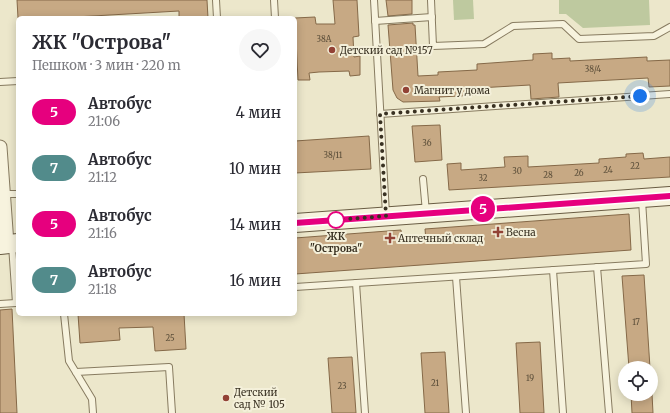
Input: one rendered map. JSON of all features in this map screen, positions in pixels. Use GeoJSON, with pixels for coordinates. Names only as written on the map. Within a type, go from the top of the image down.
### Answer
{"type":"FeatureCollection","features":[{"type":"Feature","properties":{"kind":"street"},"geometry":{"type":"LineString","coordinates":[[0,147],[3,194],[9,244]]}},
{"type":"Feature","properties":{"kind":"street"},"geometry":{"type":"LineString","coordinates":[[297,223],[670,196]]}},
{"type":"Feature","properties":{"kind":"lane"},"geometry":{"type":"LineString","coordinates":[[216,0],[217,16]]}},
{"type":"Feature","properties":{"kind":"lane"},"geometry":{"type":"LineString","coordinates":[[274,0],[275,16]]}},
{"type":"Feature","properties":{"kind":"lane"},"geometry":{"type":"LineString","coordinates":[[374,0],[386,216]]}},
{"type":"Feature","properties":{"kind":"lane"},"geometry":{"type":"LineString","coordinates":[[431,0],[433,46],[484,44],[513,26],[563,24],[579,39],[654,36],[670,27]]}},
{"type":"Feature","properties":{"kind":"lane"},"geometry":{"type":"LineString","coordinates":[[375,20],[432,17]]}},
{"type":"Feature","properties":{"kind":"lane"},"geometry":{"type":"LineString","coordinates":[[0,82],[16,81]]}},
{"type":"Feature","properties":{"kind":"lane"},"geometry":{"type":"LineString","coordinates":[[380,114],[670,94]]}},
{"type":"Feature","properties":{"kind":"lane"},"geometry":{"type":"LineString","coordinates":[[424,179],[426,213]]}},
{"type":"Feature","properties":{"kind":"lane"},"geometry":{"type":"LineString","coordinates":[[3,194],[16,194]]}},
{"type":"Feature","properties":{"kind":"lane"},"geometry":{"type":"LineString","coordinates":[[297,287],[646,264],[642,198]]}},
{"type":"Feature","properties":{"kind":"lane"},"geometry":{"type":"LineString","coordinates":[[9,244],[16,296]]}},
{"type":"Feature","properties":{"kind":"lane"},"geometry":{"type":"LineString","coordinates":[[598,268],[609,413]]}},
{"type":"Feature","properties":{"kind":"lane"},"geometry":{"type":"LineString","coordinates":[[553,270],[563,413]]}},
{"type":"Feature","properties":{"kind":"lane"},"geometry":{"type":"LineString","coordinates":[[456,277],[466,413]]}},
{"type":"Feature","properties":{"kind":"lane"},"geometry":{"type":"LineString","coordinates":[[356,283],[365,413]]}},
{"type":"Feature","properties":{"kind":"lane"},"geometry":{"type":"LineString","coordinates":[[0,304],[16,303]]}},
{"type":"Feature","properties":{"kind":"lane"},"geometry":{"type":"LineString","coordinates":[[64,316],[69,361],[92,399],[93,413]]}},
{"type":"Feature","properties":{"kind":"lane"},"geometry":{"type":"LineString","coordinates":[[76,372],[169,367],[172,413]]}},
{"type":"Feature","properties":{"kind":"green space"},"geometry":{"type":"Polygon","coordinates":[[[453,0],[473,0],[474,19],[454,20],[453,0]]]}},
{"type":"Feature","properties":{"kind":"green space"},"geometry":{"type":"Polygon","coordinates":[[[559,0],[649,0],[650,25],[583,28],[566,14],[559,14],[559,0]]]}},
{"type":"Feature","properties":{"kind":"building"},"geometry":{"type":"Polygon","coordinates":[[[17,0],[207,0],[208,16],[179,16],[179,11],[93,16],[18,16],[17,0]]]}},
{"type":"Feature","properties":{"kind":"building"},"geometry":{"type":"Polygon","coordinates":[[[333,0],[357,0],[359,36],[353,37],[354,57],[360,56],[360,75],[350,76],[349,71],[319,72],[309,73],[310,80],[298,80],[297,18],[315,17],[316,24],[335,24],[333,0]]]}},
{"type":"Feature","properties":{"kind":"building"},"geometry":{"type":"Polygon","coordinates":[[[386,0],[412,0],[412,14],[388,16],[386,0]]]}},
{"type":"Feature","properties":{"kind":"building"},"geometry":{"type":"Polygon","coordinates":[[[413,23],[413,25],[415,25],[418,76],[438,75],[438,72],[477,70],[477,64],[533,60],[533,54],[552,53],[552,59],[570,58],[570,61],[647,57],[647,61],[670,60],[670,86],[649,87],[648,78],[558,83],[559,97],[531,99],[530,85],[478,88],[479,95],[439,97],[440,101],[403,102],[397,98],[393,90],[388,25],[413,23]]]}},
{"type":"Feature","properties":{"kind":"building"},"geometry":{"type":"Polygon","coordinates":[[[440,125],[442,160],[415,162],[412,126],[440,125]]]}},
{"type":"Feature","properties":{"kind":"building"},"geometry":{"type":"Polygon","coordinates":[[[369,136],[371,169],[297,173],[297,141],[369,136]]]}},
{"type":"Feature","properties":{"kind":"building"},"geometry":{"type":"Polygon","coordinates":[[[643,153],[644,159],[670,157],[670,177],[449,190],[447,164],[461,163],[461,170],[505,167],[504,157],[528,156],[528,167],[599,163],[599,159],[626,157],[626,154],[643,153]]]}},
{"type":"Feature","properties":{"kind":"building"},"geometry":{"type":"Polygon","coordinates":[[[629,214],[631,250],[297,274],[297,238],[401,230],[402,243],[426,241],[425,229],[629,214]]]}},
{"type":"Feature","properties":{"kind":"building"},"geometry":{"type":"Polygon","coordinates":[[[644,275],[650,361],[628,361],[622,276],[644,275]]]}},
{"type":"Feature","properties":{"kind":"building"},"geometry":{"type":"Polygon","coordinates":[[[12,309],[17,413],[0,413],[0,310],[12,309]]]}},
{"type":"Feature","properties":{"kind":"building"},"geometry":{"type":"Polygon","coordinates":[[[78,316],[184,316],[186,349],[155,351],[153,327],[119,328],[120,340],[80,343],[78,316]]]}},
{"type":"Feature","properties":{"kind":"building"},"geometry":{"type":"Polygon","coordinates":[[[540,342],[544,413],[520,413],[516,343],[540,342]]]}},
{"type":"Feature","properties":{"kind":"building"},"geometry":{"type":"Polygon","coordinates":[[[445,352],[449,413],[425,413],[421,353],[445,352]]]}},
{"type":"Feature","properties":{"kind":"building"},"geometry":{"type":"Polygon","coordinates":[[[352,357],[356,413],[332,413],[328,358],[352,357]]]}},
{"type":"Feature","properties":{"kind":"building"},"geometry":{"type":"Polygon","coordinates":[[[631,401],[652,401],[653,413],[632,413],[631,401]]]}},
{"type":"Feature","properties":{"kind":"bus line","name":"5"},"geometry":{"type":"LineString","coordinates":[[297,223],[670,196]]}},
{"type":"Feature","properties":{"kind":"place","name":"Детский сад №157"},"geometry":{"type":"Point","coordinates":[332,50]}},
{"type":"Feature","properties":{"kind":"place","name":"Магнит у дома"},"geometry":{"type":"Point","coordinates":[406,90]}},
{"type":"Feature","properties":{"kind":"place","name":"ЖК \"Острова\""},"geometry":{"type":"Point","coordinates":[336,220]}},
{"type":"Feature","properties":{"kind":"place","name":"Весна"},"geometry":{"type":"Point","coordinates":[498,232]}},
{"type":"Feature","properties":{"kind":"place","name":"Аптечный склад"},"geometry":{"type":"Point","coordinates":[390,238]}},
{"type":"Feature","properties":{"kind":"place","name":"Детский сад № 105"},"geometry":{"type":"Point","coordinates":[226,398]}},
{"type":"Feature","properties":{"kind":"route"},"geometry":{"type":"LineString","coordinates":[[336,220],[386,216],[380,114],[640,96]]}}]}
